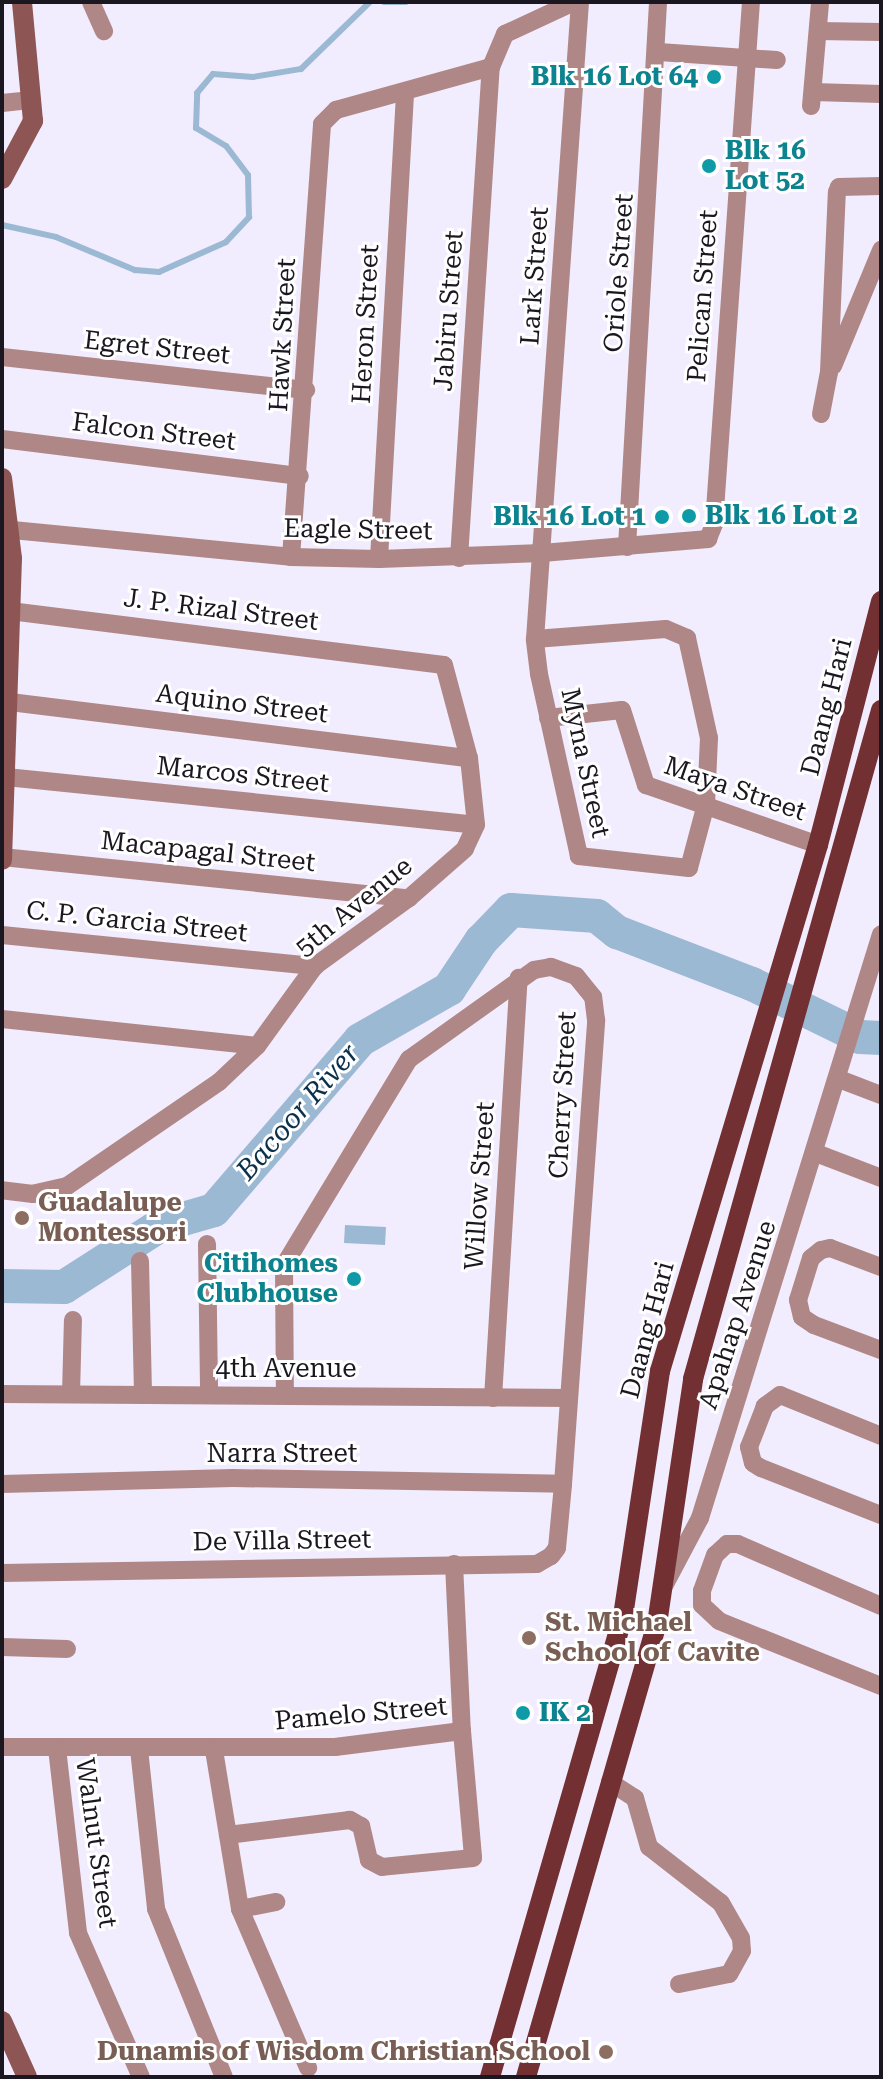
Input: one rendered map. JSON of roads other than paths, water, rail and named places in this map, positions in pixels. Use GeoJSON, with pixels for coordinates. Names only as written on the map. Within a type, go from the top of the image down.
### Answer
{"type":"FeatureCollection","features":[{"type":"Feature","properties":{"kind":"main road","name":"Daang Hari"},"geometry":{"type":"LineString","coordinates":[[490,2077],[562,1834],[628,1584],[660,1371],[818,845],[881,601]]}},
{"type":"Feature","properties":{"kind":"main road","name":"Daang Hari"},"geometry":{"type":"LineString","coordinates":[[526,2077],[664,1586],[693,1379],[881,710]]}},
{"type":"Feature","properties":{"kind":"main road"},"geometry":{"type":"LineString","coordinates":[[845,741],[871,747]]}},
{"type":"Feature","properties":{"kind":"main road"},"geometry":{"type":"LineString","coordinates":[[818,845],[843,854]]}},
{"type":"Feature","properties":{"kind":"main road"},"geometry":{"type":"LineString","coordinates":[[628,1584],[664,1586]]}},
{"type":"Feature","properties":{"kind":"main road"},"geometry":{"type":"LineString","coordinates":[[562,1834],[592,1845]]}},
{"type":"Feature","properties":{"kind":"main road"},"geometry":{"type":"LineString","coordinates":[[516,1997],[545,2006]]}},
{"type":"Feature","properties":{"kind":"street"},"geometry":{"type":"LineString","coordinates":[[2,179],[32,128],[22,2]]}},
{"type":"Feature","properties":{"kind":"street"},"geometry":{"type":"LineString","coordinates":[[91,2],[104,31]]}},
{"type":"Feature","properties":{"kind":"street"},"geometry":{"type":"LineString","coordinates":[[405,92],[491,67],[505,34],[574,2]]}},
{"type":"Feature","properties":{"kind":"street","name":"Lark Street"},"geometry":{"type":"LineString","coordinates":[[542,553],[580,2]]}},
{"type":"Feature","properties":{"kind":"street","name":"Oriole Street"},"geometry":{"type":"LineString","coordinates":[[627,547],[659,52],[658,2]]}},
{"type":"Feature","properties":{"kind":"street","name":"Pelican Street"},"geometry":{"type":"LineString","coordinates":[[712,536],[751,2]]}},
{"type":"Feature","properties":{"kind":"street"},"geometry":{"type":"LineString","coordinates":[[820,4],[812,99],[881,94]]}},
{"type":"Feature","properties":{"kind":"street"},"geometry":{"type":"LineString","coordinates":[[818,31],[881,32]]}},
{"type":"Feature","properties":{"kind":"street"},"geometry":{"type":"LineString","coordinates":[[659,52],[777,60]]}},
{"type":"Feature","properties":{"kind":"street","name":"Jabiru Street"},"geometry":{"type":"LineString","coordinates":[[459,558],[491,67]]}},
{"type":"Feature","properties":{"kind":"street","name":"Hawk Street"},"geometry":{"type":"LineString","coordinates":[[291,557],[300,476],[325,117],[405,92]]}},
{"type":"Feature","properties":{"kind":"street","name":"Heron Street"},"geometry":{"type":"LineString","coordinates":[[379,559],[405,92]]}},
{"type":"Feature","properties":{"kind":"street"},"geometry":{"type":"LineString","coordinates":[[2,103],[32,100]]}},
{"type":"Feature","properties":{"kind":"street"},"geometry":{"type":"LineString","coordinates":[[821,414],[829,372],[837,192],[839,187],[881,186]]}},
{"type":"Feature","properties":{"kind":"street"},"geometry":{"type":"LineString","coordinates":[[829,372],[855,320],[881,250]]}},
{"type":"Feature","properties":{"kind":"street"},"geometry":{"type":"LineString","coordinates":[[830,310],[855,320]]}},
{"type":"Feature","properties":{"kind":"street","name":"Egret Street"},"geometry":{"type":"LineString","coordinates":[[2,357],[306,390]]}},
{"type":"Feature","properties":{"kind":"street","name":"Falcon Street"},"geometry":{"type":"LineString","coordinates":[[2,439],[300,476]]}},
{"type":"Feature","properties":{"kind":"street"},"geometry":{"type":"LineString","coordinates":[[2,478],[7,529],[10,702],[2,858]]}},
{"type":"Feature","properties":{"kind":"street","name":"Eagle Street"},"geometry":{"type":"LineString","coordinates":[[7,529],[291,557],[379,559],[542,553],[627,547],[712,536]]}},
{"type":"Feature","properties":{"kind":"street","name":"Myna Street"},"geometry":{"type":"LineString","coordinates":[[542,553],[535,639],[548,718],[579,856],[689,868],[706,804]]}},
{"type":"Feature","properties":{"kind":"street","name":"J. P. Rizal Street"},"geometry":{"type":"LineString","coordinates":[[7,610],[434,662],[448,669],[469,758]]}},
{"type":"Feature","properties":{"kind":"street"},"geometry":{"type":"LineString","coordinates":[[535,639],[680,631],[690,647],[709,738],[706,804]]}},
{"type":"Feature","properties":{"kind":"street","name":"Aquino Street"},"geometry":{"type":"LineString","coordinates":[[10,702],[469,758]]}},
{"type":"Feature","properties":{"kind":"street","name":"Maya Street"},"geometry":{"type":"LineString","coordinates":[[548,718],[622,710],[643,783],[818,845]]}},
{"type":"Feature","properties":{"kind":"street"},"geometry":{"type":"LineString","coordinates":[[469,758],[476,825]]}},
{"type":"Feature","properties":{"kind":"street","name":"Marcos Street"},"geometry":{"type":"LineString","coordinates":[[6,777],[476,825]]}},
{"type":"Feature","properties":{"kind":"street","name":"5th Avenue"},"geometry":{"type":"LineString","coordinates":[[2,1190],[33,1194],[67,1186],[219,1082],[257,1046],[315,966],[409,898],[465,849],[476,825]]}},
{"type":"Feature","properties":{"kind":"street","name":"Macapagal Street"},"geometry":{"type":"LineString","coordinates":[[2,858],[409,898]]}},
{"type":"Feature","properties":{"kind":"street","name":"C. P. Garcia Street"},"geometry":{"type":"LineString","coordinates":[[2,935],[315,966]]}},
{"type":"Feature","properties":{"kind":"street","name":"Apahap Avenue"},"geometry":{"type":"LineString","coordinates":[[664,1586],[697,1527],[839,1079],[881,935]]}},
{"type":"Feature","properties":{"kind":"street","name":"Cherry Street"},"geometry":{"type":"LineString","coordinates":[[285,1393],[284,1265],[409,1059],[519,978],[551,967],[566,969],[585,984],[596,1007],[557,1548]]}},
{"type":"Feature","properties":{"kind":"street","name":"Willow Street"},"geometry":{"type":"LineString","coordinates":[[493,1398],[519,978]]}},
{"type":"Feature","properties":{"kind":"street"},"geometry":{"type":"LineString","coordinates":[[2,1019],[257,1046]]}},
{"type":"Feature","properties":{"kind":"street"},"geometry":{"type":"LineString","coordinates":[[839,1079],[881,1095]]}},
{"type":"Feature","properties":{"kind":"street"},"geometry":{"type":"LineString","coordinates":[[816,1153],[881,1178]]}},
{"type":"Feature","properties":{"kind":"street"},"geometry":{"type":"LineString","coordinates":[[207,1244],[209,1394]]}},
{"type":"Feature","properties":{"kind":"street"},"geometry":{"type":"LineString","coordinates":[[881,1267],[830,1248],[821,1250],[811,1258],[798,1309],[814,1325],[881,1350]]}},
{"type":"Feature","properties":{"kind":"street"},"geometry":{"type":"LineString","coordinates":[[140,1261],[143,1395]]}},
{"type":"Feature","properties":{"kind":"street"},"geometry":{"type":"LineString","coordinates":[[71,1394],[73,1320]]}},
{"type":"Feature","properties":{"kind":"street","name":"4th Avenue"},"geometry":{"type":"LineString","coordinates":[[2,1394],[285,1393],[569,1398]]}},
{"type":"Feature","properties":{"kind":"street"},"geometry":{"type":"LineString","coordinates":[[881,1436],[780,1395],[765,1406],[749,1447],[753,1463],[761,1468],[881,1515]]}},
{"type":"Feature","properties":{"kind":"street","name":"Narra Street"},"geometry":{"type":"LineString","coordinates":[[2,1484],[233,1478],[563,1484]]}},
{"type":"Feature","properties":{"kind":"street"},"geometry":{"type":"LineString","coordinates":[[881,1606],[738,1544],[720,1548],[702,1591],[702,1605],[719,1621],[881,1686]]}},
{"type":"Feature","properties":{"kind":"street","name":"De Villa Street"},"geometry":{"type":"LineString","coordinates":[[2,1573],[537,1564],[557,1548]]}},
{"type":"Feature","properties":{"kind":"street"},"geometry":{"type":"LineString","coordinates":[[454,1564],[462,1731]]}},
{"type":"Feature","properties":{"kind":"street"},"geometry":{"type":"LineString","coordinates":[[2,1647],[67,1649]]}},
{"type":"Feature","properties":{"kind":"street","name":"Pamelo Street"},"geometry":{"type":"LineString","coordinates":[[2,1747],[214,1750],[335,1747],[462,1731],[473,1858],[382,1867],[369,1860],[361,1826],[350,1820],[228,1835]]}},
{"type":"Feature","properties":{"kind":"street","name":"Walnut Street"},"geometry":{"type":"LineString","coordinates":[[57,1748],[78,1933],[141,2077]]}},
{"type":"Feature","properties":{"kind":"street"},"geometry":{"type":"LineString","coordinates":[[139,1749],[156,1909],[224,2077]]}},
{"type":"Feature","properties":{"kind":"street"},"geometry":{"type":"LineString","coordinates":[[214,1750],[240,1909],[308,2068]]}},
{"type":"Feature","properties":{"kind":"street"},"geometry":{"type":"LineString","coordinates":[[610,1782],[635,1798],[649,1847],[721,1903],[741,1938],[742,1951],[729,1974],[679,1984]]}},
{"type":"Feature","properties":{"kind":"street"},"geometry":{"type":"LineString","coordinates":[[240,1909],[276,1902]]}},
{"type":"Feature","properties":{"kind":"street"},"geometry":{"type":"LineString","coordinates":[[2,2021],[7,2044],[27,2077]]}},
{"type":"Feature","properties":{"kind":"water"},"geometry":{"type":"Polygon","coordinates":[[[345,1225],[386,1227],[385,1245],[344,1243],[345,1225]]]}},
{"type":"Feature","properties":{"kind":"waterway"},"geometry":{"type":"LineString","coordinates":[[2,225],[56,237],[135,270],[159,272],[226,242],[249,217],[248,175],[226,146],[196,128],[197,93],[213,74],[253,77],[301,69],[370,2]]}},
{"type":"Feature","properties":{"kind":"waterway"},"geometry":{"type":"LineString","coordinates":[[384,2],[406,2]]}},
{"type":"Feature","properties":{"kind":"waterway","name":"Bacoor River"},"geometry":{"type":"LineString","coordinates":[[2,1286],[64,1287],[159,1226],[214,1210],[360,1040],[449,989],[481,941],[511,910],[597,916],[617,932],[752,984],[860,1037],[881,1038]]}},
{"type":"Feature","properties":{"kind":"place","name":"Blk 16 Lot 64"},"geometry":{"type":"Point","coordinates":[714,77]}},
{"type":"Feature","properties":{"kind":"place","name":"Blk 16 Lot 52"},"geometry":{"type":"Point","coordinates":[709,166]}},
{"type":"Feature","properties":{"kind":"place","name":"Blk 16 Lot 2"},"geometry":{"type":"Point","coordinates":[689,516]}},
{"type":"Feature","properties":{"kind":"place","name":"Blk 16 Lot 1"},"geometry":{"type":"Point","coordinates":[662,517]}},
{"type":"Feature","properties":{"kind":"place","name":"Guadalupe Montessori"},"geometry":{"type":"Point","coordinates":[22,1218]}},
{"type":"Feature","properties":{"kind":"place","name":"Citihomes Clubhouse"},"geometry":{"type":"Point","coordinates":[354,1279]}},
{"type":"Feature","properties":{"kind":"place","name":"St. Michael School of Cavite"},"geometry":{"type":"Point","coordinates":[529,1638]}},
{"type":"Feature","properties":{"kind":"place","name":"IK 2"},"geometry":{"type":"Point","coordinates":[523,1713]}},
{"type":"Feature","properties":{"kind":"place","name":"Dunamis of Wisdom Christian School"},"geometry":{"type":"Point","coordinates":[606,2052]}}]}
